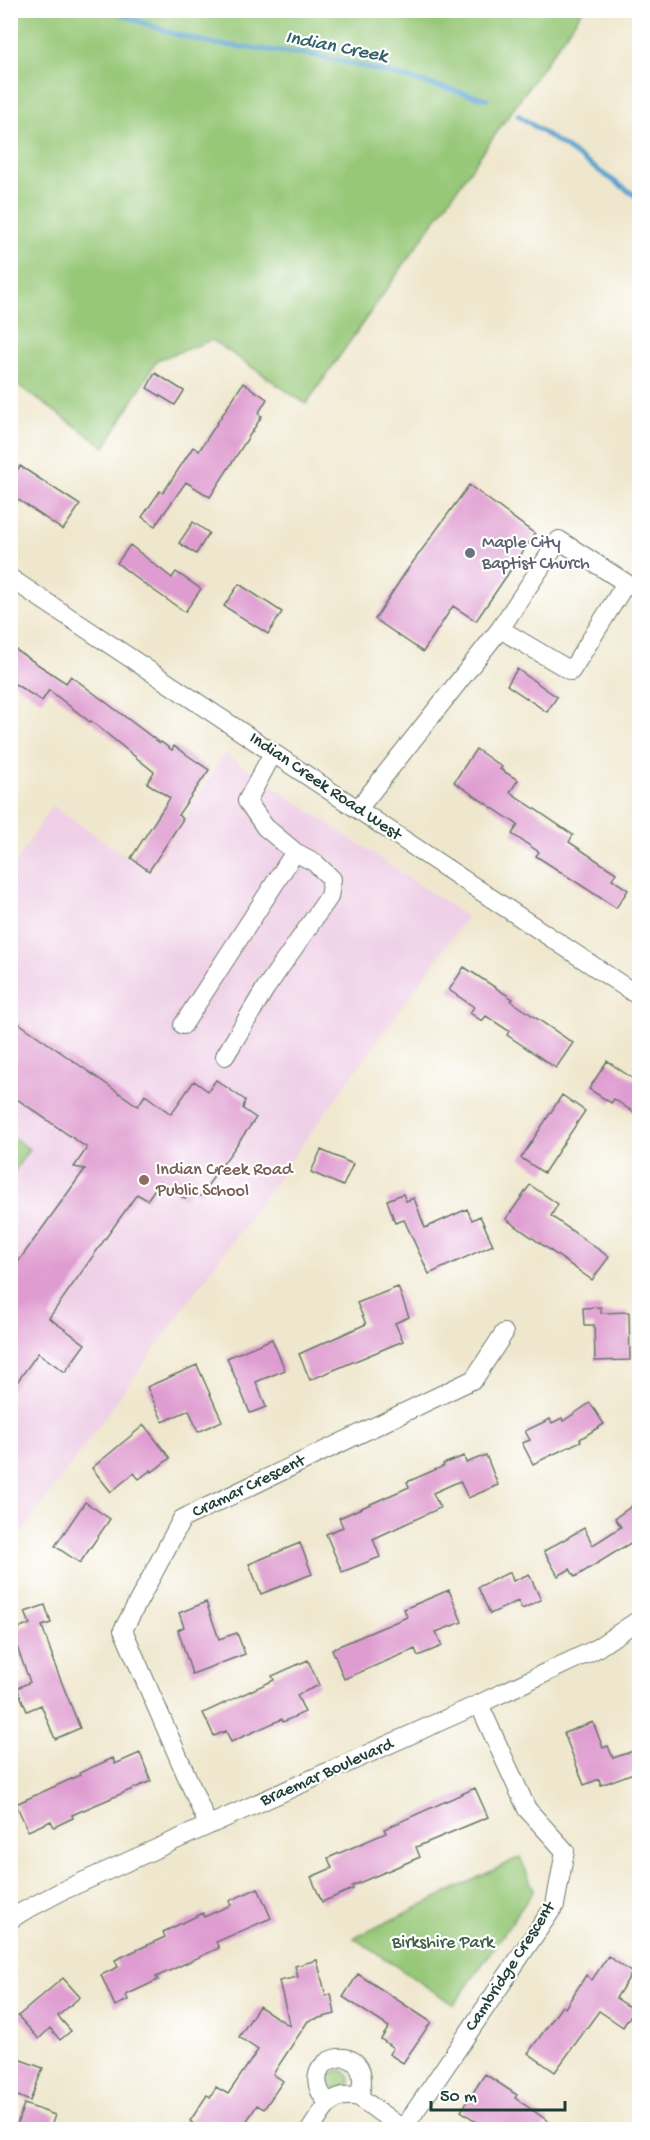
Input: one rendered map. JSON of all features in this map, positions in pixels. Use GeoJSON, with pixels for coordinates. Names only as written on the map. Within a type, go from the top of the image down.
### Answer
{"type":"FeatureCollection","features":[{"type":"Feature","properties":{"kind":"street"},"geometry":{"type":"LineString","coordinates":[[358,809],[500,629],[559,540],[626,583],[572,671],[500,629]]}},
{"type":"Feature","properties":{"kind":"street","name":"Indian Creek Road West"},"geometry":{"type":"LineString","coordinates":[[10,578],[639,997]]}},
{"type":"Feature","properties":{"kind":"street"},"geometry":{"type":"LineString","coordinates":[[225,1056],[265,990],[329,897],[332,879],[314,862],[295,852],[265,827],[247,801],[273,753]]}},
{"type":"Feature","properties":{"kind":"street"},"geometry":{"type":"LineString","coordinates":[[183,1025],[295,852]]}},
{"type":"Feature","properties":{"kind":"street","name":"Cramar Crescent"},"geometry":{"type":"LineString","coordinates":[[208,1825],[123,1630],[182,1519],[474,1379],[504,1333]]}},
{"type":"Feature","properties":{"kind":"street","name":"Braemar Boulevard"},"geometry":{"type":"LineString","coordinates":[[10,1920],[62,1892],[594,1650],[639,1619]]}},
{"type":"Feature","properties":{"kind":"street","name":"Cambridge Crescent"},"geometry":{"type":"LineString","coordinates":[[403,2129],[555,1905],[565,1851],[527,1809],[479,1704]]}},
{"type":"Feature","properties":{"kind":"street"},"geometry":{"type":"LineString","coordinates":[[328,2103],[321,2092],[318,2077],[324,2064],[337,2057],[352,2060],[358,2066],[363,2081],[359,2097]]}},
{"type":"Feature","properties":{"kind":"street"},"geometry":{"type":"LineString","coordinates":[[310,2130],[328,2103],[344,2096],[359,2097],[403,2129]]}},
{"type":"Feature","properties":{"kind":"shaded area","name":"Indian Creek Road Public School"},"geometry":{"type":"Polygon","coordinates":[[[224,753],[467,917],[11,1547],[11,871],[52,805],[151,874],[224,753]]]}},
{"type":"Feature","properties":{"kind":"green space"},"geometry":{"type":"Polygon","coordinates":[[[11,10],[582,11],[306,404],[212,340],[157,360],[105,447],[11,380],[11,10]]]}},
{"type":"Feature","properties":{"kind":"green space"},"geometry":{"type":"Polygon","coordinates":[[[11,1136],[29,1149],[11,1176],[11,1136]]]}},
{"type":"Feature","properties":{"kind":"green space","name":"Birkshire Park"},"geometry":{"type":"Polygon","coordinates":[[[520,1857],[534,1890],[454,2005],[354,1938],[520,1857]]]}},
{"type":"Feature","properties":{"kind":"green space"},"geometry":{"type":"Polygon","coordinates":[[[340,2070],[347,2073],[350,2080],[347,2087],[340,2090],[333,2087],[330,2080],[333,2073],[340,2070]]]}},
{"type":"Feature","properties":{"kind":"building"},"geometry":{"type":"Polygon","coordinates":[[[155,373],[184,391],[175,405],[147,388],[155,373]]]}},
{"type":"Feature","properties":{"kind":"building"},"geometry":{"type":"Polygon","coordinates":[[[243,383],[267,399],[258,414],[262,416],[210,497],[186,482],[155,526],[142,517],[160,491],[163,493],[193,447],[199,451],[243,383]]]}},
{"type":"Feature","properties":{"kind":"building"},"geometry":{"type":"Polygon","coordinates":[[[20,466],[80,505],[63,530],[10,494],[10,480],[20,466]]]}},
{"type":"Feature","properties":{"kind":"building","name":"Maple City Baptist Church"},"geometry":{"type":"Polygon","coordinates":[[[469,485],[535,534],[476,621],[453,606],[423,652],[375,619],[405,573],[469,485]]]}},
{"type":"Feature","properties":{"kind":"building"},"geometry":{"type":"Polygon","coordinates":[[[193,522],[209,533],[196,554],[179,543],[193,522]]]}},
{"type":"Feature","properties":{"kind":"building"},"geometry":{"type":"Polygon","coordinates":[[[130,545],[172,578],[176,572],[201,589],[185,612],[117,563],[130,545]]]}},
{"type":"Feature","properties":{"kind":"building"},"geometry":{"type":"Polygon","coordinates":[[[239,584],[282,612],[268,634],[224,606],[239,584]]]}},
{"type":"Feature","properties":{"kind":"building"},"geometry":{"type":"Polygon","coordinates":[[[10,646],[66,683],[71,676],[160,743],[172,750],[174,746],[209,770],[178,815],[183,819],[149,871],[131,858],[170,798],[147,783],[154,772],[49,690],[42,701],[10,681],[10,646]]]}},
{"type":"Feature","properties":{"kind":"building"},"geometry":{"type":"Polygon","coordinates":[[[517,669],[557,697],[547,712],[507,685],[517,669]]]}},
{"type":"Feature","properties":{"kind":"building"},"geometry":{"type":"Polygon","coordinates":[[[476,749],[502,767],[500,769],[518,780],[510,792],[573,835],[569,842],[616,873],[612,879],[628,890],[616,908],[536,856],[539,852],[512,834],[518,825],[454,782],[476,749]]]}},
{"type":"Feature","properties":{"kind":"building"},"geometry":{"type":"Polygon","coordinates":[[[464,967],[573,1043],[556,1068],[507,1035],[509,1031],[486,1016],[482,1021],[470,1013],[474,1007],[449,990],[464,967]]]}},
{"type":"Feature","properties":{"kind":"building"},"geometry":{"type":"Polygon","coordinates":[[[10,1017],[138,1106],[145,1095],[171,1114],[194,1081],[208,1091],[216,1080],[245,1100],[243,1109],[256,1118],[200,1196],[192,1190],[185,1199],[160,1182],[147,1200],[137,1194],[49,1318],[85,1344],[65,1372],[38,1353],[10,1392],[10,1273],[85,1169],[74,1167],[87,1148],[10,1094],[10,1017]]]}},
{"type":"Feature","properties":{"kind":"building"},"geometry":{"type":"Polygon","coordinates":[[[607,1061],[639,1083],[639,1116],[614,1099],[611,1103],[589,1089],[607,1061]]]}},
{"type":"Feature","properties":{"kind":"building"},"geometry":{"type":"Polygon","coordinates":[[[562,1095],[585,1111],[544,1173],[521,1158],[562,1095]]]}},
{"type":"Feature","properties":{"kind":"building"},"geometry":{"type":"Polygon","coordinates":[[[321,1150],[353,1164],[343,1186],[311,1172],[321,1150]]]}},
{"type":"Feature","properties":{"kind":"building"},"geometry":{"type":"Polygon","coordinates":[[[530,1185],[558,1204],[551,1216],[609,1257],[592,1280],[506,1219],[530,1185]]]}},
{"type":"Feature","properties":{"kind":"building"},"geometry":{"type":"Polygon","coordinates":[[[403,1194],[406,1201],[414,1198],[425,1228],[467,1209],[472,1220],[480,1216],[493,1245],[429,1274],[404,1220],[395,1223],[387,1200],[403,1194]]]}},
{"type":"Feature","properties":{"kind":"building"},"geometry":{"type":"Polygon","coordinates":[[[398,1287],[409,1317],[395,1323],[403,1341],[310,1380],[299,1354],[366,1324],[357,1303],[398,1287]]]}},
{"type":"Feature","properties":{"kind":"building"},"geometry":{"type":"Polygon","coordinates":[[[601,1307],[601,1313],[629,1312],[630,1360],[595,1361],[594,1325],[584,1325],[583,1308],[601,1307]]]}},
{"type":"Feature","properties":{"kind":"building"},"geometry":{"type":"Polygon","coordinates":[[[272,1339],[285,1370],[256,1382],[266,1407],[250,1413],[227,1358],[272,1339]]]}},
{"type":"Feature","properties":{"kind":"building"},"geometry":{"type":"Polygon","coordinates":[[[197,1365],[222,1421],[198,1432],[189,1410],[163,1422],[147,1387],[197,1365]]]}},
{"type":"Feature","properties":{"kind":"building"},"geometry":{"type":"Polygon","coordinates":[[[590,1403],[604,1424],[580,1439],[581,1441],[533,1464],[522,1443],[530,1440],[525,1431],[550,1419],[552,1423],[562,1418],[563,1421],[590,1403]]]}},
{"type":"Feature","properties":{"kind":"building"},"geometry":{"type":"Polygon","coordinates":[[[144,1425],[170,1458],[139,1479],[134,1473],[111,1492],[92,1468],[144,1425]]]}},
{"type":"Feature","properties":{"kind":"building"},"geometry":{"type":"Polygon","coordinates":[[[486,1455],[498,1485],[468,1498],[460,1481],[433,1493],[440,1508],[373,1539],[380,1557],[342,1572],[326,1534],[343,1527],[339,1518],[409,1487],[407,1482],[444,1466],[443,1464],[464,1456],[466,1463],[486,1455]]]}},
{"type":"Feature","properties":{"kind":"building"},"geometry":{"type":"Polygon","coordinates":[[[639,1501],[639,1530],[634,1534],[637,1539],[575,1577],[570,1569],[558,1576],[544,1551],[584,1528],[593,1545],[621,1527],[615,1518],[639,1501]]]}},
{"type":"Feature","properties":{"kind":"building"},"geometry":{"type":"Polygon","coordinates":[[[85,1502],[110,1519],[80,1563],[55,1546],[85,1502]]]}},
{"type":"Feature","properties":{"kind":"building"},"geometry":{"type":"Polygon","coordinates":[[[300,1543],[312,1574],[261,1594],[249,1564],[300,1543]]]}},
{"type":"Feature","properties":{"kind":"building"},"geometry":{"type":"Polygon","coordinates":[[[510,1572],[513,1581],[529,1574],[541,1600],[522,1609],[518,1601],[490,1614],[478,1587],[510,1572]]]}},
{"type":"Feature","properties":{"kind":"building"},"geometry":{"type":"Polygon","coordinates":[[[449,1590],[462,1622],[436,1632],[442,1646],[418,1656],[415,1649],[344,1679],[332,1649],[407,1617],[404,1609],[449,1590]]]}},
{"type":"Feature","properties":{"kind":"building"},"geometry":{"type":"Polygon","coordinates":[[[206,1602],[219,1639],[237,1633],[245,1654],[192,1674],[178,1630],[184,1627],[179,1613],[206,1602]]]}},
{"type":"Feature","properties":{"kind":"building"},"geometry":{"type":"Polygon","coordinates":[[[45,1605],[51,1623],[42,1626],[52,1658],[80,1728],[55,1739],[41,1705],[27,1711],[17,1688],[30,1682],[11,1631],[30,1624],[25,1612],[45,1605]]]}},
{"type":"Feature","properties":{"kind":"building"},"geometry":{"type":"Polygon","coordinates":[[[308,1660],[319,1685],[297,1695],[305,1712],[283,1722],[282,1719],[231,1742],[226,1731],[214,1736],[203,1713],[274,1680],[272,1676],[308,1660]]]}},
{"type":"Feature","properties":{"kind":"building"},"geometry":{"type":"Polygon","coordinates":[[[593,1722],[603,1748],[608,1746],[613,1758],[639,1749],[639,1771],[601,1785],[599,1779],[584,1785],[564,1733],[593,1722]]]}},
{"type":"Feature","properties":{"kind":"building"},"geometry":{"type":"Polygon","coordinates":[[[140,1753],[151,1781],[72,1815],[73,1818],[54,1827],[51,1821],[28,1831],[16,1804],[113,1758],[115,1764],[140,1753]]]}},
{"type":"Feature","properties":{"kind":"building"},"geometry":{"type":"Polygon","coordinates":[[[475,1788],[488,1817],[416,1847],[420,1857],[352,1886],[353,1889],[322,1902],[311,1877],[332,1868],[328,1858],[386,1833],[384,1829],[475,1788]]]}},
{"type":"Feature","properties":{"kind":"building"},"geometry":{"type":"Polygon","coordinates":[[[258,1888],[271,1918],[216,1942],[219,1948],[156,1977],[158,1980],[126,1995],[128,2000],[115,2006],[101,1975],[118,1967],[115,1960],[165,1937],[163,1932],[203,1913],[204,1917],[231,1905],[229,1901],[258,1888]]]}},
{"type":"Feature","properties":{"kind":"building"},"geometry":{"type":"Polygon","coordinates":[[[608,1956],[632,1973],[616,1998],[634,2010],[623,2027],[599,2011],[555,2072],[528,2053],[562,2006],[565,2008],[586,1975],[592,1980],[608,1956]]]}},
{"type":"Feature","properties":{"kind":"building"},"geometry":{"type":"Polygon","coordinates":[[[317,1960],[326,1996],[331,1994],[335,2014],[308,2021],[273,2074],[283,2081],[264,2109],[257,2105],[241,2130],[202,2130],[190,2121],[207,2095],[210,2097],[216,2087],[228,2094],[258,2050],[239,2037],[259,2006],[290,2026],[279,1981],[298,1977],[295,1966],[317,1960]]]}},
{"type":"Feature","properties":{"kind":"building"},"geometry":{"type":"Polygon","coordinates":[[[358,1974],[431,2022],[403,2063],[389,2054],[393,2048],[381,2039],[389,2027],[343,1997],[358,1974]]]}},
{"type":"Feature","properties":{"kind":"building"},"geometry":{"type":"Polygon","coordinates":[[[63,1978],[80,1997],[58,2016],[71,2031],[60,2040],[50,2028],[39,2039],[18,2016],[63,1978]]]}},
{"type":"Feature","properties":{"kind":"building"},"geometry":{"type":"Polygon","coordinates":[[[10,2056],[43,2068],[30,2101],[10,2093],[10,2056]]]}},
{"type":"Feature","properties":{"kind":"building"},"geometry":{"type":"Polygon","coordinates":[[[485,2074],[517,2095],[515,2098],[548,2121],[542,2130],[489,2130],[461,2111],[485,2074]]]}},
{"type":"Feature","properties":{"kind":"building"},"geometry":{"type":"Polygon","coordinates":[[[24,2104],[55,2115],[50,2130],[15,2130],[24,2104]]]}},
{"type":"Feature","properties":{"kind":"waterway","name":"Indian Creek"},"geometry":{"type":"LineString","coordinates":[[109,10],[174,34],[215,44],[306,54],[487,99]]}},
{"type":"Feature","properties":{"kind":"waterway","name":"Indian Creek"},"geometry":{"type":"LineString","coordinates":[[518,115],[640,199]]}},
{"type":"Feature","properties":{"kind":"place","name":"Maple City Baptist Church"},"geometry":{"type":"Point","coordinates":[470,553]}},
{"type":"Feature","properties":{"kind":"place","name":"Indian Creek Road Public School"},"geometry":{"type":"Point","coordinates":[144,1180]}}]}
